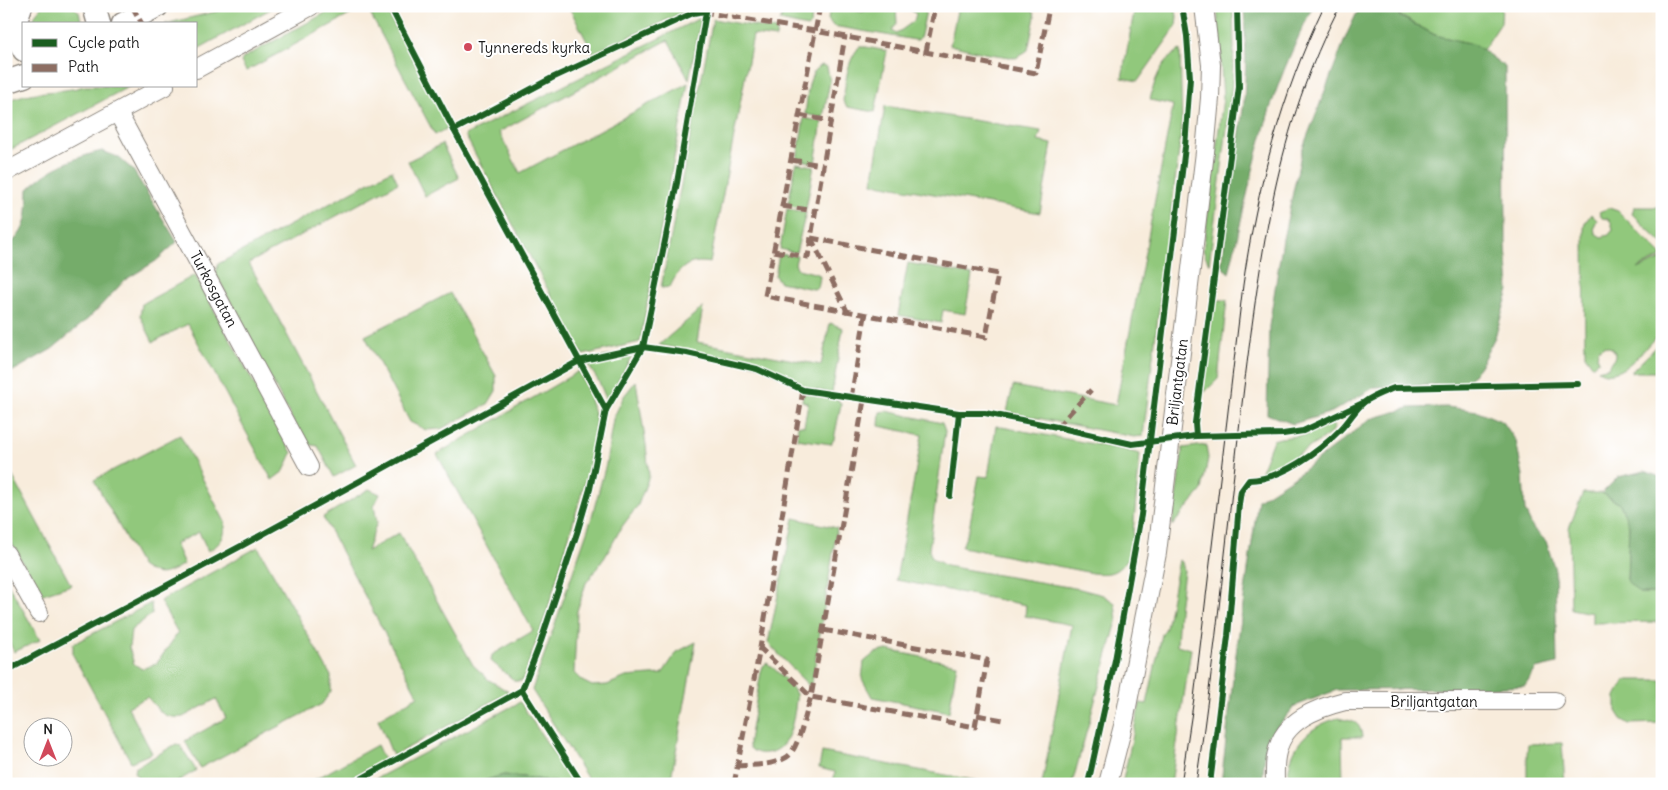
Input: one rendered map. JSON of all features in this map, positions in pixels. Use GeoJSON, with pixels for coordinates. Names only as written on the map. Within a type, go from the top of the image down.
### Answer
{"type":"FeatureCollection","features":[{"type":"Feature","properties":{"kind":"street"},"geometry":{"type":"LineString","coordinates":[[94,6],[98,22]]}},
{"type":"Feature","properties":{"kind":"street"},"geometry":{"type":"LineString","coordinates":[[127,22],[157,6]]}},
{"type":"Feature","properties":{"kind":"street"},"geometry":{"type":"LineString","coordinates":[[198,68],[311,6]]}},
{"type":"Feature","properties":{"kind":"street","name":"Briljantgatan"},"geometry":{"type":"LineString","coordinates":[[1108,784],[1124,722],[1158,543],[1209,107],[1211,64],[1204,6]]}},
{"type":"Feature","properties":{"kind":"street"},"geometry":{"type":"LineString","coordinates":[[15,17],[16,32],[22,46]]}},
{"type":"Feature","properties":{"kind":"street"},"geometry":{"type":"LineString","coordinates":[[6,82],[22,77]]}},
{"type":"Feature","properties":{"kind":"street"},"geometry":{"type":"LineString","coordinates":[[6,172],[162,88]]}},
{"type":"Feature","properties":{"kind":"street","name":"Turkosgatan"},"geometry":{"type":"LineString","coordinates":[[118,113],[309,467]]}},
{"type":"Feature","properties":{"kind":"street"},"geometry":{"type":"LineString","coordinates":[[6,554],[39,613]]}},
{"type":"Feature","properties":{"kind":"street","name":"Briljantgatan"},"geometry":{"type":"LineString","coordinates":[[1275,784],[1277,750],[1283,738],[1292,725],[1321,707],[1345,701],[1555,701]]}},
{"type":"Feature","properties":{"kind":"green space"},"geometry":{"type":"Polygon","coordinates":[[[42,6],[73,6],[79,12],[82,22],[33,22],[35,15],[42,6]]]}},
{"type":"Feature","properties":{"kind":"green space"},"geometry":{"type":"Polygon","coordinates":[[[230,6],[276,6],[198,49],[198,22],[173,22],[218,11],[230,6]]]}},
{"type":"Feature","properties":{"kind":"green space"},"geometry":{"type":"Polygon","coordinates":[[[338,6],[366,6],[246,71],[241,62],[243,58],[338,6]]]}},
{"type":"Feature","properties":{"kind":"green space"},"geometry":{"type":"Polygon","coordinates":[[[366,6],[384,6],[449,126],[448,128],[435,135],[366,6]]]}},
{"type":"Feature","properties":{"kind":"green space"},"geometry":{"type":"Polygon","coordinates":[[[576,6],[696,7],[593,53],[570,9],[576,6]]]}},
{"type":"Feature","properties":{"kind":"green space"},"geometry":{"type":"Polygon","coordinates":[[[786,6],[813,6],[811,24],[807,27],[780,21],[786,6]]]}},
{"type":"Feature","properties":{"kind":"green space"},"geometry":{"type":"Polygon","coordinates":[[[830,6],[855,6],[856,10],[862,12],[875,6],[896,6],[897,24],[892,30],[896,34],[914,21],[916,14],[910,9],[910,6],[927,6],[921,35],[918,40],[915,40],[833,26],[828,19],[830,6]]]}},
{"type":"Feature","properties":{"kind":"green space"},"geometry":{"type":"Polygon","coordinates":[[[958,6],[1028,6],[1035,17],[1028,50],[1016,58],[950,45],[958,6]]]}},
{"type":"Feature","properties":{"kind":"green space"},"geometry":{"type":"Polygon","coordinates":[[[1135,6],[1175,6],[1177,16],[1176,27],[1138,81],[1122,78],[1135,6]]]}},
{"type":"Feature","properties":{"kind":"green space"},"geometry":{"type":"Polygon","coordinates":[[[1217,6],[1233,6],[1234,48],[1231,98],[1209,264],[1203,250],[1223,98],[1217,6]]]}},
{"type":"Feature","properties":{"kind":"green space"},"geometry":{"type":"Polygon","coordinates":[[[1244,6],[1313,6],[1279,83],[1270,109],[1253,170],[1229,273],[1221,266],[1244,102],[1246,58],[1244,6]]]}},
{"type":"Feature","properties":{"kind":"green space"},"geometry":{"type":"Polygon","coordinates":[[[1360,6],[1405,6],[1399,16],[1435,35],[1476,45],[1505,67],[1506,245],[1509,290],[1495,337],[1480,366],[1466,384],[1375,387],[1332,412],[1293,424],[1267,414],[1269,326],[1283,239],[1302,150],[1347,34],[1360,6]]]}},
{"type":"Feature","properties":{"kind":"green space"},"geometry":{"type":"Polygon","coordinates":[[[1405,6],[1502,6],[1501,23],[1483,50],[1476,45],[1435,35],[1399,15],[1405,6]]]}},
{"type":"Feature","properties":{"kind":"green space"},"geometry":{"type":"Polygon","coordinates":[[[702,17],[689,79],[668,40],[499,132],[520,173],[688,83],[640,342],[583,355],[465,135],[702,17]]]}},
{"type":"Feature","properties":{"kind":"green space"},"geometry":{"type":"Polygon","coordinates":[[[713,19],[777,30],[776,38],[753,35],[710,263],[696,262],[685,266],[670,287],[661,288],[713,19]]]}},
{"type":"Feature","properties":{"kind":"green space"},"geometry":{"type":"Polygon","coordinates":[[[859,47],[887,51],[875,112],[847,107],[843,101],[849,66],[859,47]]]}},
{"type":"Feature","properties":{"kind":"green space"},"geometry":{"type":"Polygon","coordinates":[[[1180,50],[1182,126],[1143,436],[1134,437],[1007,412],[1013,386],[1116,405],[1173,105],[1150,100],[1159,72],[1168,60],[1180,50]]]}},
{"type":"Feature","properties":{"kind":"green space"},"geometry":{"type":"Polygon","coordinates":[[[822,65],[827,67],[830,81],[823,118],[805,114],[810,80],[822,65]]]}},
{"type":"Feature","properties":{"kind":"green space"},"geometry":{"type":"Polygon","coordinates":[[[75,88],[126,88],[6,152],[6,102],[24,95],[75,88]]]}},
{"type":"Feature","properties":{"kind":"green space"},"geometry":{"type":"Polygon","coordinates":[[[885,106],[1041,131],[1038,141],[1052,144],[1040,213],[872,183],[885,106]]]}},
{"type":"Feature","properties":{"kind":"green space"},"geometry":{"type":"Polygon","coordinates":[[[804,118],[822,122],[815,163],[797,159],[804,118]]]}},
{"type":"Feature","properties":{"kind":"green space"},"geometry":{"type":"Polygon","coordinates":[[[442,144],[459,178],[425,196],[408,161],[442,144]]]}},
{"type":"Feature","properties":{"kind":"green space"},"geometry":{"type":"Polygon","coordinates":[[[102,151],[118,157],[133,170],[177,242],[156,261],[125,280],[89,318],[52,349],[6,375],[6,247],[14,241],[23,228],[27,214],[28,189],[44,175],[62,165],[102,151]]]}},
{"type":"Feature","properties":{"kind":"green space"},"geometry":{"type":"Polygon","coordinates":[[[796,163],[814,166],[806,209],[788,205],[796,163]]]}},
{"type":"Feature","properties":{"kind":"green space"},"geometry":{"type":"Polygon","coordinates":[[[392,170],[398,183],[249,263],[356,465],[334,477],[318,446],[305,444],[216,274],[218,264],[392,170]]]}},
{"type":"Feature","properties":{"kind":"green space"},"geometry":{"type":"Polygon","coordinates":[[[1634,207],[1662,207],[1662,243],[1632,214],[1634,207]]]}},
{"type":"Feature","properties":{"kind":"green space"},"geometry":{"type":"Polygon","coordinates":[[[1609,208],[1618,211],[1662,255],[1662,257],[1638,269],[1662,259],[1662,332],[1624,368],[1616,372],[1607,373],[1598,370],[1609,367],[1615,356],[1612,348],[1604,346],[1599,349],[1597,356],[1599,361],[1593,366],[1585,355],[1584,229],[1585,223],[1591,214],[1597,220],[1594,227],[1595,233],[1601,237],[1609,235],[1613,229],[1611,222],[1608,219],[1602,218],[1599,212],[1609,208]]]}},
{"type":"Feature","properties":{"kind":"green space"},"geometry":{"type":"Polygon","coordinates":[[[787,209],[806,212],[796,253],[780,249],[787,209]]]}},
{"type":"Feature","properties":{"kind":"green space"},"geometry":{"type":"Polygon","coordinates":[[[779,254],[797,256],[795,264],[798,269],[818,274],[820,277],[818,288],[813,289],[780,282],[775,276],[779,254]]]}},
{"type":"Feature","properties":{"kind":"green space"},"geometry":{"type":"Polygon","coordinates":[[[908,263],[972,275],[965,314],[943,310],[941,323],[898,315],[908,263]]]}},
{"type":"Feature","properties":{"kind":"green space"},"geometry":{"type":"Polygon","coordinates":[[[195,275],[292,453],[284,471],[272,480],[188,324],[153,342],[140,316],[142,304],[195,275]]]}},
{"type":"Feature","properties":{"kind":"green space"},"geometry":{"type":"Polygon","coordinates":[[[450,293],[496,376],[496,391],[488,404],[441,429],[426,430],[410,422],[365,336],[450,293]]]}},
{"type":"Feature","properties":{"kind":"green space"},"geometry":{"type":"Polygon","coordinates":[[[1213,300],[1227,300],[1218,379],[1203,394],[1213,300]]]}},
{"type":"Feature","properties":{"kind":"green space"},"geometry":{"type":"Polygon","coordinates":[[[703,307],[697,342],[821,365],[830,323],[843,328],[832,393],[800,387],[759,365],[659,345],[703,307]]]}},
{"type":"Feature","properties":{"kind":"green space"},"geometry":{"type":"Polygon","coordinates":[[[1662,341],[1662,372],[1631,372],[1662,341]]]}},
{"type":"Feature","properties":{"kind":"green space"},"geometry":{"type":"Polygon","coordinates":[[[632,351],[633,354],[607,401],[599,382],[587,363],[588,360],[632,351]]]}},
{"type":"Feature","properties":{"kind":"green space"},"geometry":{"type":"Polygon","coordinates":[[[579,371],[587,389],[596,420],[589,468],[547,612],[522,681],[515,681],[491,661],[492,655],[533,631],[437,454],[579,371]]]}},
{"type":"Feature","properties":{"kind":"green space"},"geometry":{"type":"Polygon","coordinates":[[[636,381],[649,476],[638,505],[586,583],[577,611],[574,673],[582,681],[592,686],[607,685],[626,677],[662,674],[677,652],[696,642],[670,784],[591,784],[532,690],[591,520],[606,464],[613,419],[624,396],[636,381]]]}},
{"type":"Feature","properties":{"kind":"green space"},"geometry":{"type":"Polygon","coordinates":[[[806,393],[838,400],[841,404],[834,439],[831,444],[797,439],[798,425],[804,426],[808,403],[802,401],[803,395],[806,393]]]}},
{"type":"Feature","properties":{"kind":"green space"},"geometry":{"type":"Polygon","coordinates":[[[1447,407],[1478,411],[1503,422],[1516,441],[1523,476],[1525,511],[1533,528],[1546,541],[1555,570],[1557,664],[1536,669],[1525,686],[1461,689],[1337,690],[1295,706],[1276,729],[1265,753],[1262,784],[1221,784],[1235,661],[1258,500],[1300,473],[1370,419],[1409,408],[1447,407]]]}},
{"type":"Feature","properties":{"kind":"green space"},"geometry":{"type":"Polygon","coordinates":[[[886,411],[942,423],[945,431],[929,550],[932,558],[946,566],[1080,589],[1103,595],[1115,603],[1117,621],[1072,784],[1042,784],[1072,625],[1025,616],[1026,605],[896,580],[922,435],[879,426],[880,412],[886,411]]]}},
{"type":"Feature","properties":{"kind":"green space"},"geometry":{"type":"Polygon","coordinates":[[[1328,424],[1335,426],[1327,436],[1270,473],[1259,476],[1273,440],[1306,435],[1328,424]]]}},
{"type":"Feature","properties":{"kind":"green space"},"geometry":{"type":"Polygon","coordinates":[[[996,426],[1140,454],[1131,555],[1118,569],[1110,573],[1092,573],[962,547],[969,528],[979,476],[988,477],[996,426]]]}},
{"type":"Feature","properties":{"kind":"green space"},"geometry":{"type":"Polygon","coordinates":[[[180,435],[225,522],[225,531],[219,542],[208,551],[199,532],[175,544],[184,564],[163,574],[158,574],[141,566],[94,480],[180,435]]]}},
{"type":"Feature","properties":{"kind":"green space"},"geometry":{"type":"Polygon","coordinates":[[[1206,445],[1208,458],[1202,490],[1172,526],[1183,448],[1206,445]]]}},
{"type":"Feature","properties":{"kind":"green space"},"geometry":{"type":"Polygon","coordinates":[[[6,464],[71,585],[40,595],[6,532],[6,464]]]}},
{"type":"Feature","properties":{"kind":"green space"},"geometry":{"type":"Polygon","coordinates":[[[1645,471],[1662,478],[1662,593],[1639,593],[1627,581],[1629,525],[1620,504],[1602,493],[1618,477],[1645,471]]]}},
{"type":"Feature","properties":{"kind":"green space"},"geometry":{"type":"Polygon","coordinates":[[[369,489],[380,494],[374,506],[377,522],[367,551],[399,533],[473,665],[489,680],[509,692],[393,756],[378,719],[418,696],[323,517],[369,489]]]}},
{"type":"Feature","properties":{"kind":"green space"},"geometry":{"type":"Polygon","coordinates":[[[1583,493],[1602,493],[1620,504],[1629,525],[1627,581],[1639,593],[1662,593],[1662,622],[1592,623],[1592,613],[1571,609],[1569,528],[1583,493]]]}},
{"type":"Feature","properties":{"kind":"green space"},"geometry":{"type":"Polygon","coordinates":[[[794,518],[837,528],[812,682],[809,686],[768,643],[794,518]]]}},
{"type":"Feature","properties":{"kind":"green space"},"geometry":{"type":"Polygon","coordinates":[[[258,547],[331,676],[331,691],[322,704],[200,768],[185,741],[226,718],[216,699],[183,717],[170,717],[162,713],[147,697],[128,707],[152,753],[131,762],[73,655],[73,644],[151,603],[152,614],[131,630],[129,648],[134,664],[142,669],[157,663],[178,633],[160,601],[258,547]]]}},
{"type":"Feature","properties":{"kind":"green space"},"geometry":{"type":"Polygon","coordinates":[[[1179,560],[1182,562],[1184,571],[1177,645],[1191,649],[1171,784],[1122,784],[1140,703],[1147,704],[1162,634],[1166,628],[1179,560]]]}},
{"type":"Feature","properties":{"kind":"green space"},"geometry":{"type":"Polygon","coordinates":[[[6,580],[40,640],[14,652],[6,636],[6,580]]]}},
{"type":"Feature","properties":{"kind":"green space"},"geometry":{"type":"Polygon","coordinates":[[[887,650],[957,664],[949,712],[872,697],[862,679],[864,662],[875,653],[887,650]]]}},
{"type":"Feature","properties":{"kind":"green space"},"geometry":{"type":"Polygon","coordinates":[[[767,663],[791,686],[796,694],[796,698],[788,737],[773,752],[761,753],[749,747],[749,741],[761,672],[763,666],[767,663]]]}},
{"type":"Feature","properties":{"kind":"green space"},"geometry":{"type":"Polygon","coordinates":[[[1625,680],[1662,680],[1662,723],[1629,724],[1621,719],[1616,711],[1616,696],[1625,680]]]}},
{"type":"Feature","properties":{"kind":"green space"},"geometry":{"type":"Polygon","coordinates":[[[520,702],[574,784],[556,784],[555,782],[532,778],[504,775],[472,784],[366,784],[520,702]]]}},
{"type":"Feature","properties":{"kind":"green space"},"geometry":{"type":"Polygon","coordinates":[[[1338,718],[1355,723],[1360,727],[1362,737],[1342,737],[1343,784],[1288,784],[1291,760],[1301,741],[1317,727],[1338,718]]]}},
{"type":"Feature","properties":{"kind":"green space"},"geometry":{"type":"Polygon","coordinates":[[[1562,743],[1565,784],[1527,784],[1528,744],[1562,743]]]}},
{"type":"Feature","properties":{"kind":"green space"},"geometry":{"type":"Polygon","coordinates":[[[176,744],[180,745],[196,770],[173,784],[142,783],[134,772],[135,768],[176,744]]]}},
{"type":"Feature","properties":{"kind":"green space"},"geometry":{"type":"Polygon","coordinates":[[[377,745],[384,760],[340,784],[307,784],[377,745]]]}},
{"type":"Feature","properties":{"kind":"green space"},"geometry":{"type":"Polygon","coordinates":[[[822,752],[989,784],[833,784],[835,772],[819,768],[822,752]]]}},
{"type":"Feature","properties":{"kind":"green space"},"geometry":{"type":"Polygon","coordinates":[[[504,775],[532,778],[555,782],[556,784],[472,784],[504,775]]]}},
{"type":"Feature","properties":{"kind":"tram line"},"geometry":{"type":"LineString","coordinates":[[1181,784],[1194,698],[1243,285],[1249,249],[1263,178],[1283,108],[1295,74],[1324,6]]}},
{"type":"Feature","properties":{"kind":"tram line"},"geometry":{"type":"LineString","coordinates":[[1196,784],[1216,635],[1244,387],[1265,240],[1274,192],[1300,98],[1318,52],[1340,6]]}},
{"type":"Feature","properties":{"kind":"marked path"},"geometry":{"type":"LineString","coordinates":[[132,6],[141,22]]}},
{"type":"Feature","properties":{"kind":"marked path"},"geometry":{"type":"LineString","coordinates":[[820,6],[765,296],[986,337],[998,274],[811,238],[845,36]]}},
{"type":"Feature","properties":{"kind":"marked path"},"geometry":{"type":"LineString","coordinates":[[926,52],[935,6]]}},
{"type":"Feature","properties":{"kind":"marked path"},"geometry":{"type":"LineString","coordinates":[[702,12],[815,31],[1036,73],[1049,8],[1041,6]]}},
{"type":"Feature","properties":{"kind":"marked path"},"geometry":{"type":"LineString","coordinates":[[799,115],[830,121]]}},
{"type":"Feature","properties":{"kind":"marked path"},"geometry":{"type":"LineString","coordinates":[[791,160],[822,165]]}},
{"type":"Feature","properties":{"kind":"marked path"},"geometry":{"type":"LineString","coordinates":[[782,206],[815,211]]}},
{"type":"Feature","properties":{"kind":"marked path"},"geometry":{"type":"LineString","coordinates":[[811,238],[848,313]]}},
{"type":"Feature","properties":{"kind":"marked path"},"geometry":{"type":"LineString","coordinates":[[774,251],[808,257],[811,238]]}},
{"type":"Feature","properties":{"kind":"marked path"},"geometry":{"type":"LineString","coordinates":[[851,398],[865,316]]}},
{"type":"Feature","properties":{"kind":"marked path"},"geometry":{"type":"LineString","coordinates":[[734,784],[760,648],[803,390]]}},
{"type":"Feature","properties":{"kind":"marked path"},"geometry":{"type":"LineString","coordinates":[[1057,427],[1091,390]]}},
{"type":"Feature","properties":{"kind":"marked path"},"geometry":{"type":"LineString","coordinates":[[823,630],[987,660],[975,727],[811,697],[864,400]]}},
{"type":"Feature","properties":{"kind":"marked path"},"geometry":{"type":"LineString","coordinates":[[737,766],[769,764],[787,757],[799,738],[811,697],[760,648]]}},
{"type":"Feature","properties":{"kind":"marked path"},"geometry":{"type":"LineString","coordinates":[[977,715],[1003,720]]}},
{"type":"Feature","properties":{"kind":"cycle path"},"geometry":{"type":"LineString","coordinates":[[352,784],[522,690],[541,641],[578,530],[590,489],[606,410],[454,130],[390,6]]}},
{"type":"Feature","properties":{"kind":"cycle path"},"geometry":{"type":"LineString","coordinates":[[606,410],[643,347],[677,183],[707,6]]}},
{"type":"Feature","properties":{"kind":"cycle path"},"geometry":{"type":"LineString","coordinates":[[1088,784],[1115,660],[1141,515],[1185,147],[1190,78],[1187,36],[1182,6]]}},
{"type":"Feature","properties":{"kind":"cycle path"},"geometry":{"type":"LineString","coordinates":[[1196,436],[1195,423],[1239,87],[1237,6]]}},
{"type":"Feature","properties":{"kind":"cycle path"},"geometry":{"type":"LineString","coordinates":[[454,130],[552,78],[693,13],[705,11]]}},
{"type":"Feature","properties":{"kind":"cycle path"},"geometry":{"type":"LineString","coordinates":[[6,671],[243,545],[579,361],[643,347],[687,353],[757,369],[803,390],[959,413],[985,413],[1132,444],[1196,436],[1283,434],[1303,431],[1363,403]]}},
{"type":"Feature","properties":{"kind":"cycle path"},"geometry":{"type":"LineString","coordinates":[[1210,784],[1228,636],[1239,504],[1241,491],[1249,480],[1273,475],[1298,463],[1332,438],[1363,403],[1374,396],[1394,388],[1578,384]]}},
{"type":"Feature","properties":{"kind":"cycle path"},"geometry":{"type":"LineString","coordinates":[[950,496],[959,413]]}},
{"type":"Feature","properties":{"kind":"cycle path"},"geometry":{"type":"LineString","coordinates":[[522,690],[582,784]]}},
{"type":"Feature","properties":{"kind":"place","name":"Tynnereds kyrka"},"geometry":{"type":"Point","coordinates":[468,47]}}]}
